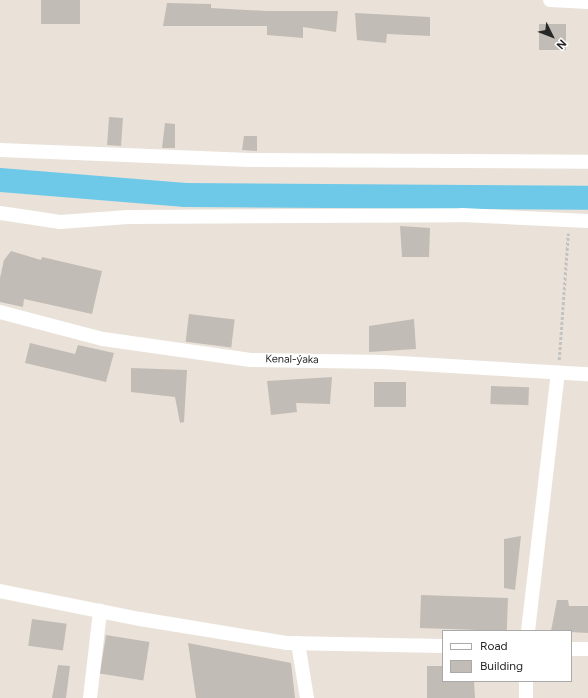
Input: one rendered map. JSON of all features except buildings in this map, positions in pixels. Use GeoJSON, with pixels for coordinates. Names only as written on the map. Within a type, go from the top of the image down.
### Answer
{"type":"FeatureCollection","features":[{"type":"Feature","properties":{"kind":"street"},"geometry":{"type":"LineString","coordinates":[[550,0],[588,2]]}},
{"type":"Feature","properties":{"kind":"street"},"geometry":{"type":"LineString","coordinates":[[0,150],[250,160],[588,162]]}},
{"type":"Feature","properties":{"kind":"street"},"geometry":{"type":"LineString","coordinates":[[0,213],[60,222],[128,217],[462,216],[588,222]]}},
{"type":"Feature","properties":{"kind":"street","name":"Kenal-ýaka"},"geometry":{"type":"LineString","coordinates":[[0,312],[103,339],[251,360],[383,362],[588,374]]}},
{"type":"Feature","properties":{"kind":"street"},"geometry":{"type":"LineString","coordinates":[[528,630],[558,372]]}},
{"type":"Feature","properties":{"kind":"street"},"geometry":{"type":"LineString","coordinates":[[0,591],[100,611],[298,643],[442,646]]}},
{"type":"Feature","properties":{"kind":"street"},"geometry":{"type":"LineString","coordinates":[[90,698],[100,611]]}},
{"type":"Feature","properties":{"kind":"street"},"geometry":{"type":"LineString","coordinates":[[298,643],[307,698]]}},
{"type":"Feature","properties":{"kind":"street"},"geometry":{"type":"LineString","coordinates":[[572,649],[588,649]]}},
{"type":"Feature","properties":{"kind":"street"},"geometry":{"type":"LineString","coordinates":[[526,682],[526,698]]}},
{"type":"Feature","properties":{"kind":"path"},"geometry":{"type":"LineString","coordinates":[[558,372],[569,222]]}},
{"type":"Feature","properties":{"kind":"waterway"},"geometry":{"type":"LineString","coordinates":[[0,180],[185,195],[588,198]]}}]}
